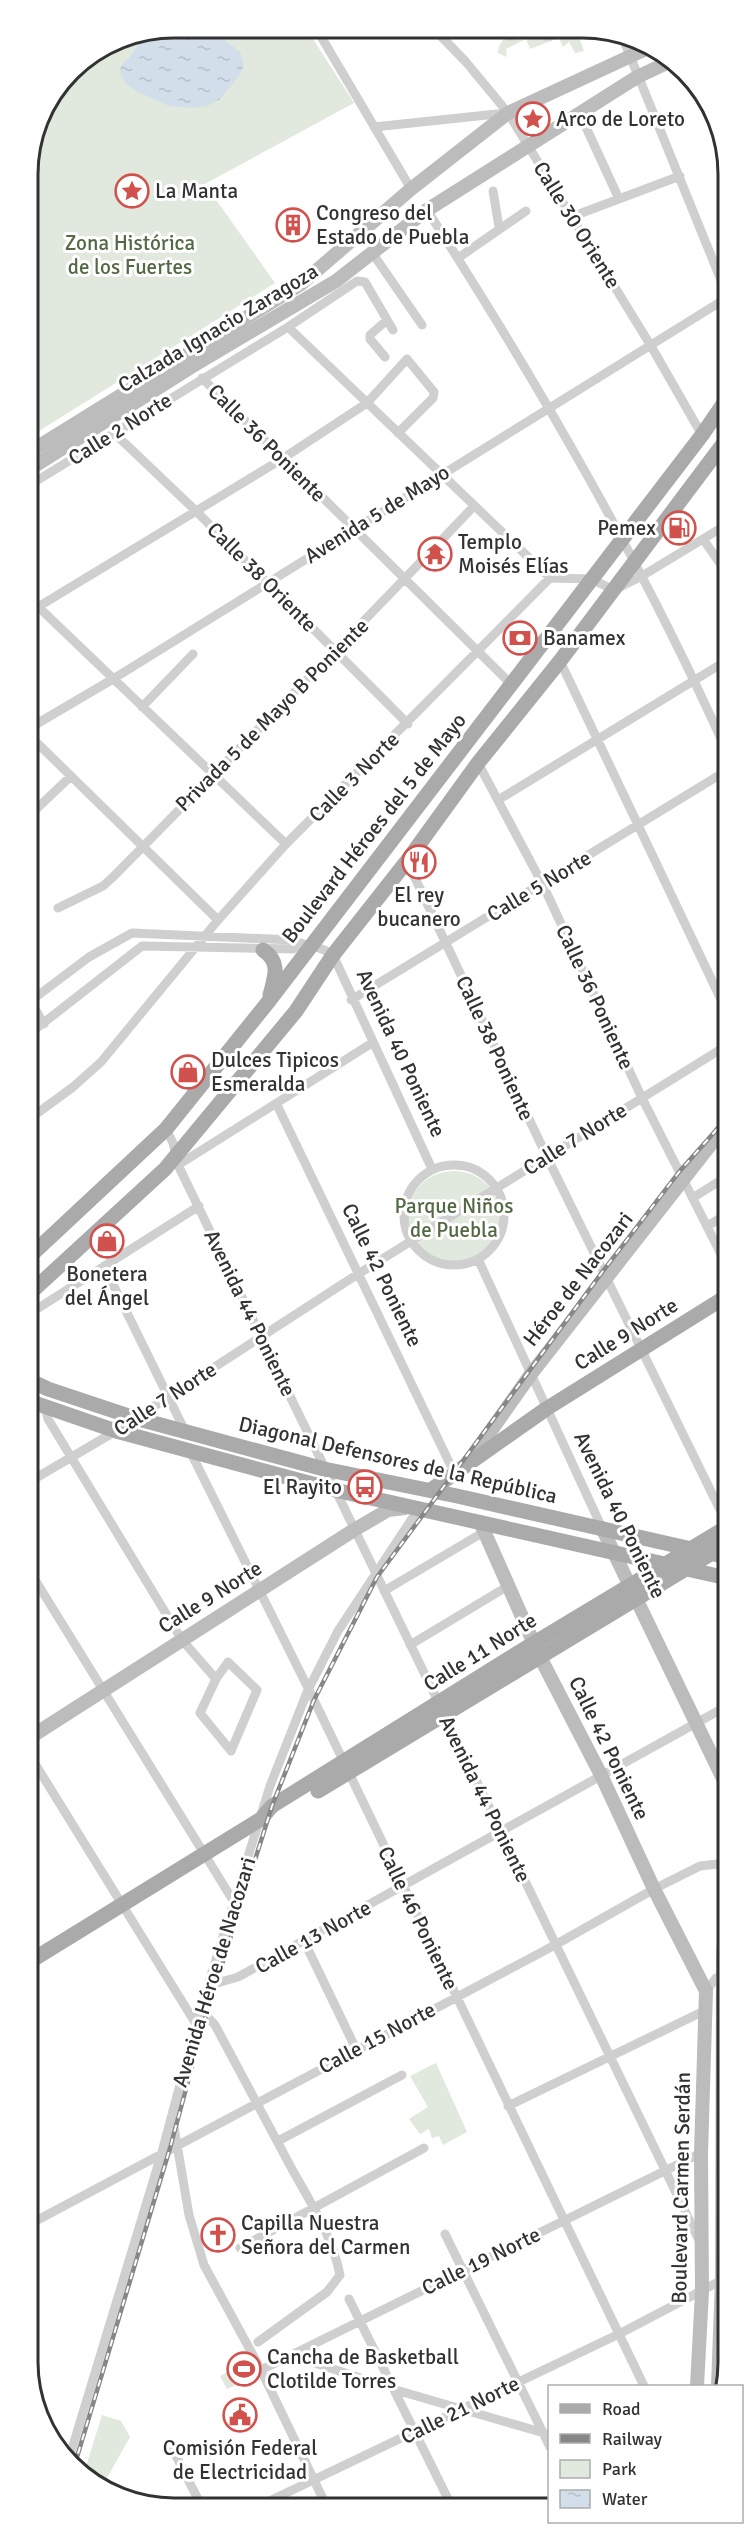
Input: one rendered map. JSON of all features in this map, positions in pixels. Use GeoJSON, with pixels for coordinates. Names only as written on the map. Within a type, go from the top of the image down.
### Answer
{"type":"FeatureCollection","features":[{"type":"Feature","properties":{"kind":"main road","name":"Calzada Ignacio Zaragoza"},"geometry":{"type":"LineString","coordinates":[[38,447],[300,284],[411,189],[508,113],[641,51]]}},
{"type":"Feature","properties":{"kind":"main road","name":"Calzada Ignacio Zaragoza"},"geometry":{"type":"LineString","coordinates":[[38,464],[191,367],[340,286],[373,254],[427,210],[529,147],[579,112],[637,77],[663,65]]}},
{"type":"Feature","properties":{"kind":"main road","name":"Boulevard Héroes del 5 de Mayo"},"geometry":{"type":"LineString","coordinates":[[38,1248],[166,1129],[269,1000],[305,944],[511,684],[718,412]]}},
{"type":"Feature","properties":{"kind":"main road","name":"Boulevard Héroes del 5 de Mayo"},"geometry":{"type":"LineString","coordinates":[[38,1285],[176,1161],[296,1011],[333,955],[407,861],[478,763],[614,590],[639,569],[718,452]]}},
{"type":"Feature","properties":{"kind":"main road"},"geometry":{"type":"LineString","coordinates":[[263,950],[272,957],[276,967],[269,1000]]}},
{"type":"Feature","properties":{"kind":"main road","name":"Héroe de Nacozari"},"geometry":{"type":"LineString","coordinates":[[469,1463],[531,1374],[718,1135]]}},
{"type":"Feature","properties":{"kind":"main road","name":"Calle 9 Norte"},"geometry":{"type":"LineString","coordinates":[[430,1490],[546,1409],[717,1301]]}},
{"type":"Feature","properties":{"kind":"main road","name":"Diagonal Defensores de la República"},"geometry":{"type":"LineString","coordinates":[[38,1383],[135,1418],[324,1469],[430,1490],[717,1555]]}},
{"type":"Feature","properties":{"kind":"main road","name":"Diagonal Defensores de la República"},"geometry":{"type":"LineString","coordinates":[[38,1404],[116,1431],[335,1490],[419,1508],[481,1528],[614,1551],[717,1576]]}},
{"type":"Feature","properties":{"kind":"main road","name":"Calle 9 Norte"},"geometry":{"type":"LineString","coordinates":[[38,1732],[388,1510],[419,1508]]}},
{"type":"Feature","properties":{"kind":"main road","name":"Calle 42 Poniente"},"geometry":{"type":"LineString","coordinates":[[481,1528],[537,1649],[706,1991]]}},
{"type":"Feature","properties":{"kind":"main road","name":"Avenida 40 Poniente"},"geometry":{"type":"LineString","coordinates":[[602,1528],[717,1767]]}},
{"type":"Feature","properties":{"kind":"main road","name":"Calle 11 Norte"},"geometry":{"type":"LineString","coordinates":[[634,1591],[666,1563],[717,1532]]}},
{"type":"Feature","properties":{"kind":"main road","name":"Calle 11 Norte"},"geometry":{"type":"LineString","coordinates":[[38,1956],[203,1853],[261,1819],[268,1819],[537,1649],[634,1591],[717,1556]]}},
{"type":"Feature","properties":{"kind":"main road"},"geometry":{"type":"LineString","coordinates":[[698,1974],[712,1971],[717,1965]]}},
{"type":"Feature","properties":{"kind":"main road","name":"Boulevard Carmen Serdán"},"geometry":{"type":"LineString","coordinates":[[697,2385],[702,2292],[701,2153],[706,1991]]}},
{"type":"Feature","properties":{"kind":"street"},"geometry":{"type":"LineString","coordinates":[[322,38],[411,189]]}},
{"type":"Feature","properties":{"kind":"street","name":"Calle 30 Oriente"},"geometry":{"type":"LineString","coordinates":[[443,38],[508,113],[651,346],[702,435]]}},
{"type":"Feature","properties":{"kind":"street"},"geometry":{"type":"LineString","coordinates":[[626,45],[718,272]]}},
{"type":"Feature","properties":{"kind":"street"},"geometry":{"type":"LineString","coordinates":[[579,112],[619,199]]}},
{"type":"Feature","properties":{"kind":"street"},"geometry":{"type":"LineString","coordinates":[[374,128],[508,113]]}},
{"type":"Feature","properties":{"kind":"street"},"geometry":{"type":"LineString","coordinates":[[571,217],[680,176]]}},
{"type":"Feature","properties":{"kind":"street"},"geometry":{"type":"LineString","coordinates":[[493,191],[499,227]]}},
{"type":"Feature","properties":{"kind":"street"},"geometry":{"type":"LineString","coordinates":[[427,210],[624,537],[695,680],[718,731]]}},
{"type":"Feature","properties":{"kind":"street"},"geometry":{"type":"LineString","coordinates":[[458,258],[499,227],[526,211]]}},
{"type":"Feature","properties":{"kind":"street"},"geometry":{"type":"LineString","coordinates":[[373,254],[422,325]]}},
{"type":"Feature","properties":{"kind":"street"},"geometry":{"type":"LineString","coordinates":[[340,286],[357,281],[365,282],[393,330]]}},
{"type":"Feature","properties":{"kind":"street","name":"Calle 2 Norte"},"geometry":{"type":"LineString","coordinates":[[38,480],[288,327],[321,298]]}},
{"type":"Feature","properties":{"kind":"street","name":"Avenida 5 de Mayo"},"geometry":{"type":"LineString","coordinates":[[38,723],[113,680],[718,303]]}},
{"type":"Feature","properties":{"kind":"street"},"geometry":{"type":"LineString","coordinates":[[385,357],[370,339],[370,334],[387,320]]}},
{"type":"Feature","properties":{"kind":"street"},"geometry":{"type":"LineString","coordinates":[[288,327],[550,578],[591,579],[614,590]]}},
{"type":"Feature","properties":{"kind":"street"},"geometry":{"type":"LineString","coordinates":[[286,844],[38,606],[282,459],[367,403],[407,359],[432,387],[433,398],[398,433]]}},
{"type":"Feature","properties":{"kind":"street","name":"Calle 36 Poniente"},"geometry":{"type":"LineString","coordinates":[[202,378],[511,684]]}},
{"type":"Feature","properties":{"kind":"street","name":"Calle 38 Oriente"},"geometry":{"type":"LineString","coordinates":[[113,432],[268,582],[408,724]]}},
{"type":"Feature","properties":{"kind":"street","name":"Privada 5 de Mayo B Poniente"},"geometry":{"type":"LineString","coordinates":[[58,908],[103,886],[337,652],[474,506]]}},
{"type":"Feature","properties":{"kind":"street"},"geometry":{"type":"LineString","coordinates":[[639,569],[718,530]]}},
{"type":"Feature","properties":{"kind":"street"},"geometry":{"type":"LineString","coordinates":[[703,538],[718,560]]}},
{"type":"Feature","properties":{"kind":"street","name":"Calle 3 Norte"},"geometry":{"type":"LineString","coordinates":[[38,1113],[73,1087],[101,1062],[218,920],[286,844],[408,724],[550,578]]}},
{"type":"Feature","properties":{"kind":"street"},"geometry":{"type":"LineString","coordinates":[[142,707],[193,654]]}},
{"type":"Feature","properties":{"kind":"street"},"geometry":{"type":"LineString","coordinates":[[560,661],[595,739],[718,993]]}},
{"type":"Feature","properties":{"kind":"street"},"geometry":{"type":"LineString","coordinates":[[498,800],[718,666]]}},
{"type":"Feature","properties":{"kind":"street"},"geometry":{"type":"LineString","coordinates":[[38,744],[218,920]]}},
{"type":"Feature","properties":{"kind":"street","name":"Calle 36 Poniente"},"geometry":{"type":"LineString","coordinates":[[478,763],[543,885],[642,1098],[718,1245]]}},
{"type":"Feature","properties":{"kind":"street","name":"Calle 5 Norte"},"geometry":{"type":"LineString","coordinates":[[351,999],[543,885],[718,776]]}},
{"type":"Feature","properties":{"kind":"street"},"geometry":{"type":"LineString","coordinates":[[38,807],[70,777]]}},
{"type":"Feature","properties":{"kind":"street","name":"Calle 38 Poniente"},"geometry":{"type":"LineString","coordinates":[[407,861],[605,1278],[717,1506]]}},
{"type":"Feature","properties":{"kind":"street"},"geometry":{"type":"LineString","coordinates":[[38,993],[88,957],[132,933],[293,940],[333,955]]}},
{"type":"Feature","properties":{"kind":"street"},"geometry":{"type":"LineString","coordinates":[[38,1028],[142,946],[197,946],[263,950],[293,949],[305,944]]}},
{"type":"Feature","properties":{"kind":"street","name":"Avenida 40 Poniente"},"geometry":{"type":"LineString","coordinates":[[333,955],[351,999],[432,1169]]}},
{"type":"Feature","properties":{"kind":"street"},"geometry":{"type":"LineString","coordinates":[[38,1014],[44,1024]]}},
{"type":"Feature","properties":{"kind":"street"},"geometry":{"type":"LineString","coordinates":[[176,1161],[277,1105],[372,1043]]}},
{"type":"Feature","properties":{"kind":"street","name":"Calle 7 Norte"},"geometry":{"type":"LineString","coordinates":[[38,1476],[116,1431],[358,1274],[718,1051]]}},
{"type":"Feature","properties":{"kind":"street","name":"Calle 42 Poniente"},"geometry":{"type":"LineString","coordinates":[[277,1105],[450,1464]]}},
{"type":"Feature","properties":{"kind":"street","name":"Avenida 44 Poniente"},"geometry":{"type":"LineString","coordinates":[[166,1129],[173,1143],[176,1161],[664,2171],[700,2241]]}},
{"type":"Feature","properties":{"kind":"street"},"geometry":{"type":"LineString","coordinates":[[448,1165],[462,1165],[486,1176],[497,1188],[504,1207],[502,1229],[492,1248],[478,1259],[465,1264],[444,1264],[425,1257],[411,1242],[404,1221],[405,1199],[417,1180],[432,1169],[448,1165]]}},
{"type":"Feature","properties":{"kind":"street"},"geometry":{"type":"LineString","coordinates":[[694,1197],[718,1182]]}},
{"type":"Feature","properties":{"kind":"street"},"geometry":{"type":"LineString","coordinates":[[38,1308],[199,1206]]}},
{"type":"Feature","properties":{"kind":"street"},"geometry":{"type":"LineString","coordinates":[[709,1225],[718,1220]]}},
{"type":"Feature","properties":{"kind":"street","name":"Avenida 40 Poniente"},"geometry":{"type":"LineString","coordinates":[[478,1259],[602,1528]]}},
{"type":"Feature","properties":{"kind":"street"},"geometry":{"type":"LineString","coordinates":[[104,1266],[185,1431]]}},
{"type":"Feature","properties":{"kind":"street"},"geometry":{"type":"LineString","coordinates":[[45,1406],[48,1419],[182,1640],[216,1679]]}},
{"type":"Feature","properties":{"kind":"street","name":"Calle 46 Poniente"},"geometry":{"type":"LineString","coordinates":[[190,1451],[644,2385]]}},
{"type":"Feature","properties":{"kind":"street","name":"Avenida Héroe de Nacozari"},"geometry":{"type":"LineString","coordinates":[[71,2451],[162,2152],[196,2024],[270,1786],[308,1690],[338,1631],[419,1508]]}},
{"type":"Feature","properties":{"kind":"street"},"geometry":{"type":"LineString","coordinates":[[384,1591],[481,1528]]}},
{"type":"Feature","properties":{"kind":"street"},"geometry":{"type":"LineString","coordinates":[[38,1584],[234,1902]]}},
{"type":"Feature","properties":{"kind":"street"},"geometry":{"type":"LineString","coordinates":[[410,1645],[508,1586]]}},
{"type":"Feature","properties":{"kind":"street"},"geometry":{"type":"LineString","coordinates":[[228,1662],[256,1690],[234,1749],[231,1751],[200,1713],[216,1679],[228,1662]]}},
{"type":"Feature","properties":{"kind":"street","name":"Calle 13 Norte"},"geometry":{"type":"LineString","coordinates":[[210,1981],[217,1983],[238,1977],[717,1711]]}},
{"type":"Feature","properties":{"kind":"street"},"geometry":{"type":"LineString","coordinates":[[38,1769],[196,2024]]}},
{"type":"Feature","properties":{"kind":"street","name":"Calle 15 Norte"},"geometry":{"type":"LineString","coordinates":[[38,2220],[455,1996],[555,1945],[654,1889],[700,1866],[717,1864]]}},
{"type":"Feature","properties":{"kind":"street"},"geometry":{"type":"LineString","coordinates":[[304,1941],[356,2049]]}},
{"type":"Feature","properties":{"kind":"street"},"geometry":{"type":"LineString","coordinates":[[706,1991],[717,1978]]}},
{"type":"Feature","properties":{"kind":"street"},"geometry":{"type":"LineString","coordinates":[[508,2106],[706,2010]]}},
{"type":"Feature","properties":{"kind":"street"},"geometry":{"type":"LineString","coordinates":[[199,2014],[206,2015],[215,2025],[278,2141],[337,2259],[340,2275],[337,2282],[258,2342]]}},
{"type":"Feature","properties":{"kind":"street"},"geometry":{"type":"LineString","coordinates":[[278,2141],[402,2075]]}},
{"type":"Feature","properties":{"kind":"street"},"geometry":{"type":"LineString","coordinates":[[172,2117],[189,2215],[204,2265],[261,2370],[323,2498]]}},
{"type":"Feature","properties":{"kind":"street"},"geometry":{"type":"LineString","coordinates":[[240,2248],[424,2148]]}},
{"type":"Feature","properties":{"kind":"street","name":"Calle 19 Norte"},"geometry":{"type":"LineString","coordinates":[[261,2370],[294,2356],[360,2321],[701,2153]]}},
{"type":"Feature","properties":{"kind":"street"},"geometry":{"type":"LineString","coordinates":[[445,2234],[546,2434]]}},
{"type":"Feature","properties":{"kind":"street","name":"Calle 21 Norte"},"geometry":{"type":"LineString","coordinates":[[276,2498],[619,2334],[717,2283]]}},
{"type":"Feature","properties":{"kind":"street"},"geometry":{"type":"LineString","coordinates":[[349,2299],[448,2498]]}},
{"type":"Feature","properties":{"kind":"street"},"geometry":{"type":"LineString","coordinates":[[294,2356],[375,2383]]}},
{"type":"Feature","properties":{"kind":"street"},"geometry":{"type":"LineString","coordinates":[[396,2390],[546,2434]]}},
{"type":"Feature","properties":{"kind":"street"},"geometry":{"type":"LineString","coordinates":[[173,2450],[197,2498]]}},
{"type":"Feature","properties":{"kind":"green space","name":"Zona Histórica de los Fuertes"},"geometry":{"type":"Polygon","coordinates":[[[312,38],[354,103],[205,184],[275,283],[38,432],[39,156],[42,138],[52,113],[60,98],[84,71],[113,52],[147,40],[312,38]]]}},
{"type":"Feature","properties":{"kind":"green space"},"geometry":{"type":"Polygon","coordinates":[[[504,38],[524,38],[506,49],[507,57],[498,53],[499,46],[504,38]]]}},
{"type":"Feature","properties":{"kind":"green space"},"geometry":{"type":"Polygon","coordinates":[[[526,38],[559,38],[530,49],[526,38]]]}},
{"type":"Feature","properties":{"kind":"green space"},"geometry":{"type":"Polygon","coordinates":[[[559,38],[579,38],[584,51],[575,53],[569,42],[563,47],[559,38]]]}},
{"type":"Feature","properties":{"kind":"green space","name":"Parque Niños de Puebla"},"geometry":{"type":"Polygon","coordinates":[[[445,1171],[463,1171],[488,1184],[498,1200],[501,1218],[498,1236],[488,1252],[463,1265],[445,1265],[420,1252],[407,1227],[407,1209],[420,1184],[445,1171]]]}},
{"type":"Feature","properties":{"kind":"green space"},"geometry":{"type":"Polygon","coordinates":[[[436,2063],[467,2132],[443,2145],[439,2136],[432,2138],[429,2129],[420,2134],[409,2119],[428,2107],[410,2076],[436,2063]]]}},
{"type":"Feature","properties":{"kind":"green space","name":"Cancha de Basketball Clotilde Torres"},"geometry":{"type":"Polygon","coordinates":[[[249,2362],[257,2376],[227,2389],[220,2376],[249,2362]]]}},
{"type":"Feature","properties":{"kind":"green space"},"geometry":{"type":"Polygon","coordinates":[[[102,2415],[121,2421],[130,2437],[106,2479],[86,2465],[102,2415]]]}},
{"type":"Feature","properties":{"kind":"water"},"geometry":{"type":"Polygon","coordinates":[[[222,38],[240,52],[244,65],[240,75],[219,100],[207,106],[192,108],[169,106],[126,84],[120,73],[121,65],[140,42],[147,40],[222,38]]]}},
{"type":"Feature","properties":{"kind":"railway"},"geometry":{"type":"LineString","coordinates":[[77,2458],[170,2148],[206,2015],[272,1806],[314,1700],[377,1577],[603,1271],[679,1172],[718,1129]]}},
{"type":"Feature","properties":{"kind":"place","name":"Arco de Loreto"},"geometry":{"type":"Point","coordinates":[533,119]}},
{"type":"Feature","properties":{"kind":"place","name":"La Manta"},"geometry":{"type":"Point","coordinates":[132,191]}},
{"type":"Feature","properties":{"kind":"place","name":"Congreso del Estado de Puebla"},"geometry":{"type":"Point","coordinates":[293,225]}},
{"type":"Feature","properties":{"kind":"place","name":"Pemex"},"geometry":{"type":"Point","coordinates":[679,528]}},
{"type":"Feature","properties":{"kind":"place","name":"Templo Moisés Elías"},"geometry":{"type":"Point","coordinates":[435,554]}},
{"type":"Feature","properties":{"kind":"place","name":"Banamex"},"geometry":{"type":"Point","coordinates":[520,638]}},
{"type":"Feature","properties":{"kind":"place","name":"El rey bucanero"},"geometry":{"type":"Point","coordinates":[419,862]}},
{"type":"Feature","properties":{"kind":"place","name":"Dulces Tipicos Esmeralda"},"geometry":{"type":"Point","coordinates":[188,1072]}},
{"type":"Feature","properties":{"kind":"place","name":"Bonetera del Ángel"},"geometry":{"type":"Point","coordinates":[107,1241]}},
{"type":"Feature","properties":{"kind":"place","name":"El Rayito"},"geometry":{"type":"Point","coordinates":[365,1487]}},
{"type":"Feature","properties":{"kind":"place","name":"Capilla Nuestra Señora del Carmen"},"geometry":{"type":"Point","coordinates":[218,2235]}},
{"type":"Feature","properties":{"kind":"place","name":"Cancha de Basketball Clotilde Torres"},"geometry":{"type":"Point","coordinates":[244,2369]}},
{"type":"Feature","properties":{"kind":"place","name":"Comisión Federal de Electricidad"},"geometry":{"type":"Point","coordinates":[240,2415]}}]}
